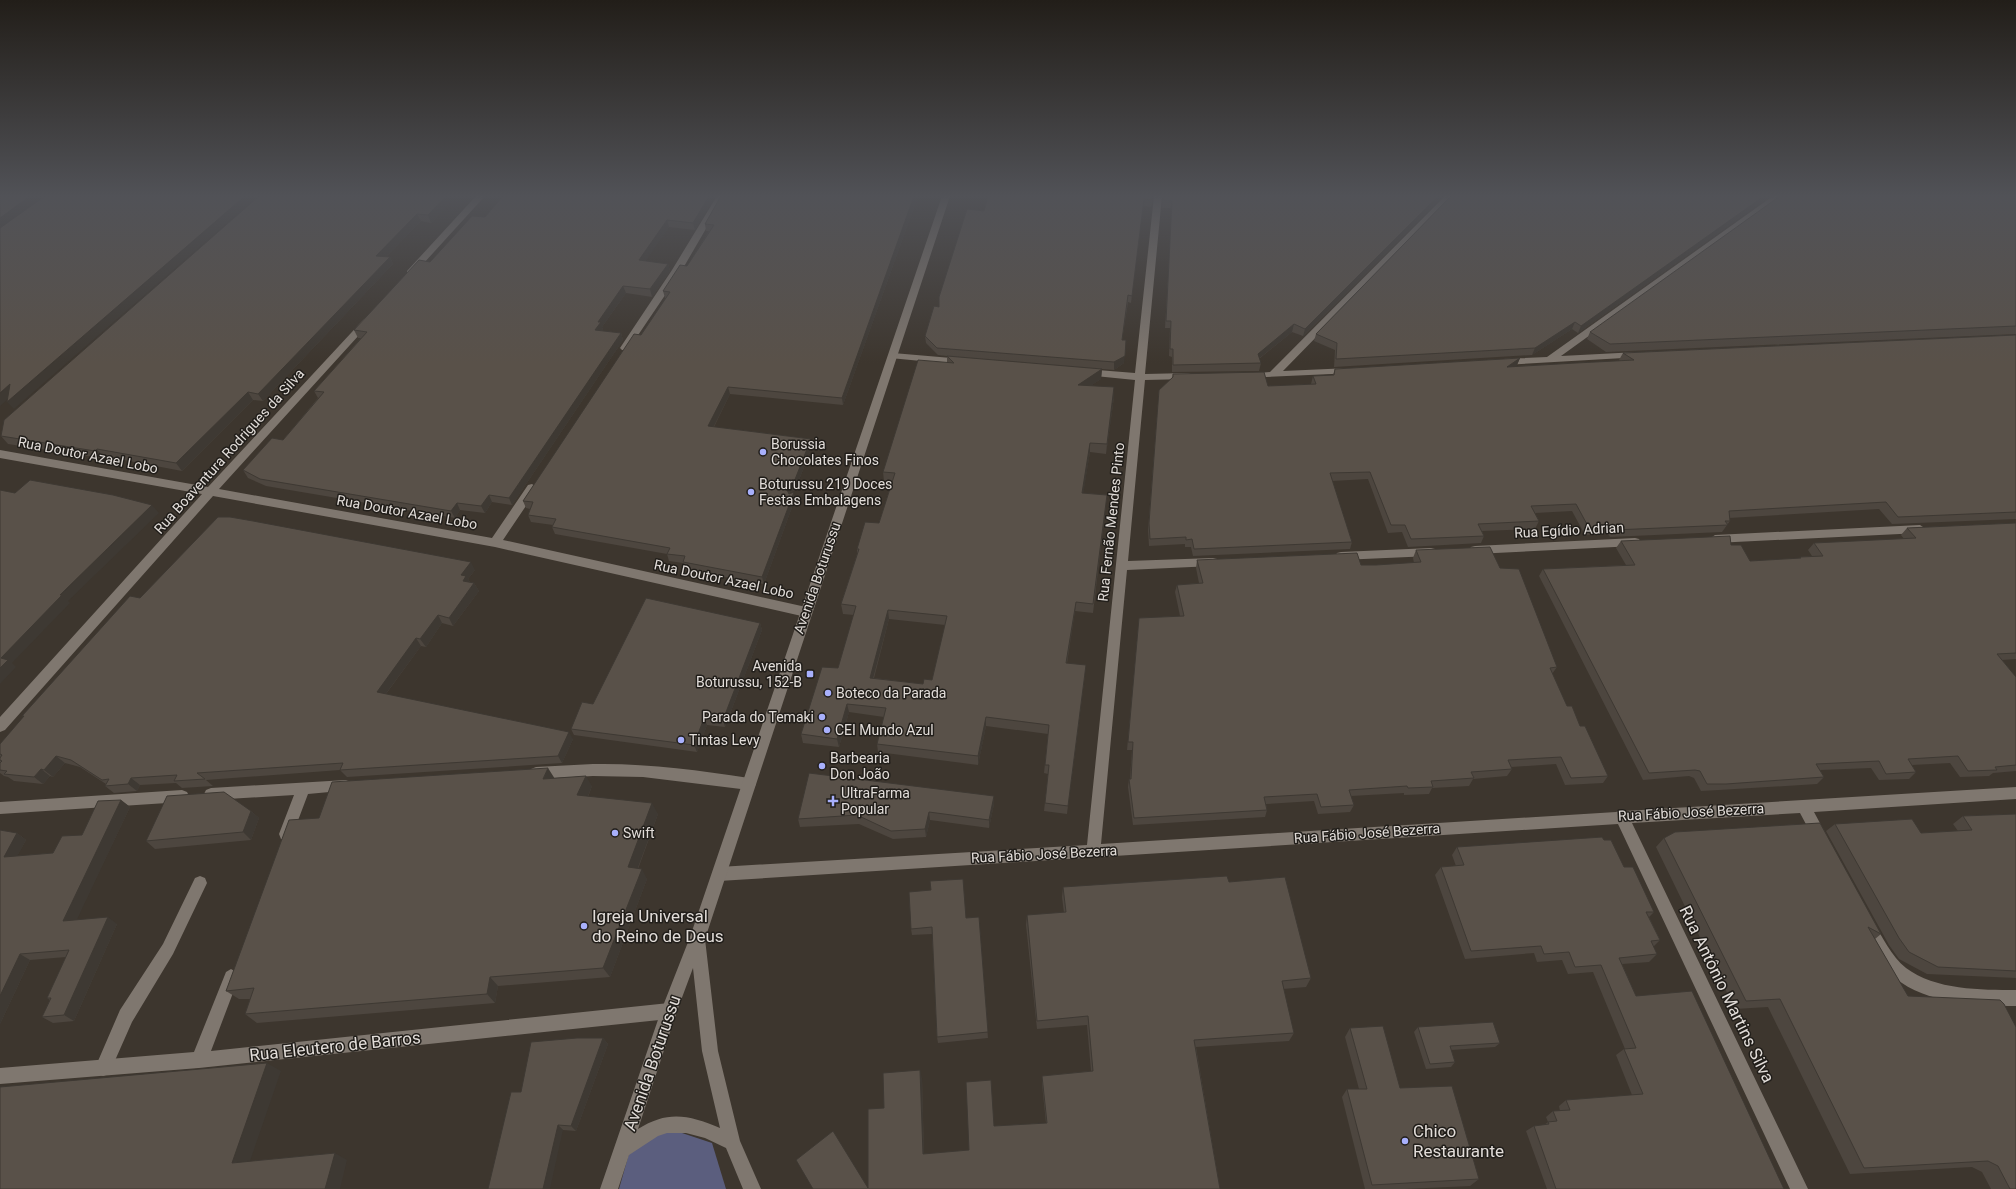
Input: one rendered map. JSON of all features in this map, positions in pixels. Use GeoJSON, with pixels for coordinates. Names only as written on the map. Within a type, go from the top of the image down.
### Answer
{"type":"FeatureCollection","features":[{"type":"Feature","properties":{"kind":"street"},"geometry":{"type":"LineString","coordinates":[[401,283],[430,251]]}},
{"type":"Feature","properties":{"kind":"street"},"geometry":{"type":"LineString","coordinates":[[620,355],[688,251]]}},
{"type":"Feature","properties":{"kind":"street","name":"Avenida Boturussu"},"geometry":{"type":"LineString","coordinates":[[610,1189],[669,1012],[698,937],[928,251]]}},
{"type":"Feature","properties":{"kind":"street","name":"Rua Fernão Mendes Pinto"},"geometry":{"type":"LineString","coordinates":[[1093,851],[1152,251]]}},
{"type":"Feature","properties":{"kind":"street"},"geometry":{"type":"LineString","coordinates":[[1273,375],[1395,251]]}},
{"type":"Feature","properties":{"kind":"street"},"geometry":{"type":"LineString","coordinates":[[1550,359],[1701,251]]}},
{"type":"Feature","properties":{"kind":"street","name":"Rua Boaventura Rodrigues da Silva"},"geometry":{"type":"LineString","coordinates":[[0,726],[374,312]]}},
{"type":"Feature","properties":{"kind":"street"},"geometry":{"type":"LineString","coordinates":[[1495,362],[1645,355]]}},
{"type":"Feature","properties":{"kind":"street"},"geometry":{"type":"LineString","coordinates":[[893,356],[970,362]]}},
{"type":"Feature","properties":{"kind":"street"},"geometry":{"type":"LineString","coordinates":[[1242,376],[1360,370]]}},
{"type":"Feature","properties":{"kind":"street"},"geometry":{"type":"LineString","coordinates":[[1078,371],[1140,377],[1203,376]]}},
{"type":"Feature","properties":{"kind":"street","name":"Rua Doutor Azael Lobo"},"geometry":{"type":"LineString","coordinates":[[0,454],[209,493],[495,543],[806,612]]}},
{"type":"Feature","properties":{"kind":"street"},"geometry":{"type":"LineString","coordinates":[[495,543],[538,478]]}},
{"type":"Feature","properties":{"kind":"street"},"geometry":{"type":"LineString","coordinates":[[1705,539],[1928,529]]}},
{"type":"Feature","properties":{"kind":"street","name":"Rua Egídio Adrian"},"geometry":{"type":"LineString","coordinates":[[1466,550],[1649,542]]}},
{"type":"Feature","properties":{"kind":"street"},"geometry":{"type":"LineString","coordinates":[[1330,556],[1442,551]]}},
{"type":"Feature","properties":{"kind":"street"},"geometry":{"type":"LineString","coordinates":[[1122,566],[1226,561]]}},
{"type":"Feature","properties":{"kind":"street"},"geometry":{"type":"LineString","coordinates":[[521,774],[587,770],[629,770],[684,774],[749,784]]}},
{"type":"Feature","properties":{"kind":"street"},"geometry":{"type":"LineString","coordinates":[[0,808],[358,785]]}},
{"type":"Feature","properties":{"kind":"street"},"geometry":{"type":"LineString","coordinates":[[282,845],[303,788]]}},
{"type":"Feature","properties":{"kind":"street","name":"Rua Fábio José Bezerra"},"geometry":{"type":"LineString","coordinates":[[719,874],[1621,816],[2016,793]]}},
{"type":"Feature","properties":{"kind":"street"},"geometry":{"type":"LineString","coordinates":[[1804,806],[1829,853]]}},
{"type":"Feature","properties":{"kind":"street","name":"Rua Antônio Martins Silva"},"geometry":{"type":"LineString","coordinates":[[1621,816],[1799,1189]]}},
{"type":"Feature","properties":{"kind":"street"},"geometry":{"type":"LineString","coordinates":[[103,1068],[126,1016],[168,949],[200,883]]}},
{"type":"Feature","properties":{"kind":"street"},"geometry":{"type":"LineString","coordinates":[[1862,914],[1883,951],[1900,973],[1922,985],[2002,1005],[2016,998]]}},
{"type":"Feature","properties":{"kind":"street","name":"Avenida Boturussu"},"geometry":{"type":"LineString","coordinates":[[698,937],[710,1051],[732,1142],[752,1189]]}},
{"type":"Feature","properties":{"kind":"street"},"geometry":{"type":"LineString","coordinates":[[199,1060],[235,967]]}},
{"type":"Feature","properties":{"kind":"street","name":"Rua Eleutero de Barros"},"geometry":{"type":"LineString","coordinates":[[0,1076],[199,1060],[669,1012]]}},
{"type":"Feature","properties":{"kind":"street"},"geometry":{"type":"LineString","coordinates":[[622,1150],[657,1128],[675,1123],[696,1126],[732,1142]]}},
{"type":"Feature","properties":{"kind":"shaded area"},"geometry":{"type":"Polygon","coordinates":[[[667,1128],[712,1143],[726,1189],[619,1189],[630,1150],[667,1128]]]}},
{"type":"Feature","properties":{"kind":"building"},"geometry":{"type":"Polygon","coordinates":[[[0,251],[181,251],[7,402],[10,384],[0,393],[0,251]]]}},
{"type":"Feature","properties":{"kind":"building"},"geometry":{"type":"Polygon","coordinates":[[[196,251],[380,251],[376,256],[390,257],[258,394],[248,392],[176,463],[97,449],[95,451],[1,436],[4,420],[196,251]]]}},
{"type":"Feature","properties":{"kind":"building"},"geometry":{"type":"Polygon","coordinates":[[[440,251],[645,251],[639,260],[668,264],[650,289],[623,286],[598,322],[601,322],[595,330],[621,333],[509,498],[489,495],[481,506],[457,503],[451,511],[260,479],[243,470],[272,438],[283,440],[324,392],[314,391],[367,332],[354,330],[419,260],[430,262],[440,251]]]}},
{"type":"Feature","properties":{"kind":"building"},"geometry":{"type":"Polygon","coordinates":[[[697,251],[894,251],[842,398],[728,387],[708,426],[811,439],[794,482],[785,486],[789,494],[794,492],[762,577],[683,562],[685,556],[667,554],[670,548],[552,527],[556,519],[528,515],[533,502],[523,501],[634,334],[641,335],[670,292],[663,291],[680,265],[687,266],[697,251]]]}},
{"type":"Feature","properties":{"kind":"building"},"geometry":{"type":"Polygon","coordinates":[[[953,251],[1138,251],[1132,296],[1128,295],[1122,340],[1126,340],[1125,356],[1114,362],[937,348],[925,336],[934,306],[939,307],[939,297],[953,251]]]}},
{"type":"Feature","properties":{"kind":"building"},"geometry":{"type":"Polygon","coordinates":[[[1169,251],[1383,251],[1305,329],[1294,324],[1258,354],[1261,363],[1173,365],[1173,349],[1170,349],[1171,321],[1166,321],[1169,251]]]}},
{"type":"Feature","properties":{"kind":"building"},"geometry":{"type":"Polygon","coordinates":[[[1397,251],[1686,251],[1581,326],[1575,322],[1535,348],[1336,359],[1337,343],[1316,334],[1397,251]]]}},
{"type":"Feature","properties":{"kind":"building"},"geometry":{"type":"Polygon","coordinates":[[[1702,251],[2016,251],[2016,326],[1610,344],[1590,332],[1702,251]]]}},
{"type":"Feature","properties":{"kind":"building"},"geometry":{"type":"Polygon","coordinates":[[[2016,335],[2016,512],[1898,517],[1886,502],[1729,511],[1730,521],[1725,521],[1728,525],[1614,530],[1612,527],[1589,528],[1576,504],[1531,506],[1539,521],[1478,524],[1484,536],[1411,539],[1405,525],[1391,525],[1370,472],[1330,473],[1352,542],[1194,549],[1192,539],[1186,540],[1186,537],[1150,539],[1149,523],[1159,390],[1173,377],[1173,374],[1264,372],[1268,386],[1316,384],[1313,376],[1334,375],[1335,369],[1520,358],[1507,367],[1634,360],[1623,353],[2016,335]]]}},
{"type":"Feature","properties":{"kind":"building"},"geometry":{"type":"Polygon","coordinates":[[[947,356],[1102,369],[1078,385],[1114,387],[1107,444],[1090,443],[1082,493],[1107,495],[1093,604],[1076,602],[1066,663],[1086,665],[1068,806],[1045,803],[1049,765],[1045,765],[1049,725],[986,717],[978,756],[877,744],[886,708],[847,704],[837,739],[801,734],[822,667],[838,668],[856,606],[841,604],[859,549],[857,549],[865,522],[879,523],[895,473],[883,472],[918,360],[954,363],[947,356]],[[888,610],[870,678],[923,684],[924,679],[932,680],[947,616],[888,610]]]}},
{"type":"Feature","properties":{"kind":"building"},"geometry":{"type":"Polygon","coordinates":[[[30,480],[113,495],[152,505],[60,595],[62,595],[1,658],[8,660],[0,668],[0,490],[15,493],[30,480]]]}},
{"type":"Feature","properties":{"kind":"building"},"geometry":{"type":"Polygon","coordinates":[[[218,517],[230,517],[253,521],[471,562],[461,575],[466,576],[463,581],[474,583],[449,618],[438,615],[420,639],[416,638],[377,692],[569,732],[558,756],[340,770],[343,763],[197,773],[205,779],[174,781],[177,775],[131,778],[128,784],[105,786],[109,779],[102,780],[71,760],[56,756],[44,770],[41,769],[34,777],[4,774],[7,771],[0,770],[0,763],[2,761],[0,758],[2,755],[0,754],[0,744],[24,716],[22,716],[130,596],[140,598],[218,517]]]}},
{"type":"Feature","properties":{"kind":"building"},"geometry":{"type":"Polygon","coordinates":[[[2016,523],[2016,653],[1997,654],[2016,677],[2016,765],[1995,767],[1997,770],[1968,771],[1958,756],[1908,759],[1916,772],[1886,774],[1879,761],[1816,764],[1824,777],[1726,784],[1707,784],[1700,771],[1695,770],[1649,773],[1543,569],[1635,565],[1621,541],[1730,536],[1731,545],[1741,545],[1750,561],[1823,556],[1814,543],[1916,538],[1907,528],[2016,523]]]}},
{"type":"Feature","properties":{"kind":"building"},"geometry":{"type":"Polygon","coordinates":[[[1490,547],[1500,568],[1519,569],[1557,667],[1550,668],[1567,706],[1572,706],[1580,726],[1585,726],[1608,776],[1571,778],[1561,757],[1508,760],[1512,769],[1471,772],[1474,778],[1431,781],[1433,787],[1408,788],[1407,786],[1349,790],[1354,805],[1321,807],[1317,794],[1264,797],[1267,810],[1134,818],[1129,779],[1131,779],[1133,742],[1128,742],[1139,618],[1184,616],[1177,585],[1203,583],[1197,560],[1357,553],[1361,565],[1376,565],[1421,562],[1416,550],[1490,547]]]}},
{"type":"Feature","properties":{"kind":"building"},"geometry":{"type":"Polygon","coordinates":[[[646,598],[760,623],[723,720],[704,718],[694,745],[571,729],[582,702],[593,704],[646,598]]]}},
{"type":"Feature","properties":{"kind":"building"},"geometry":{"type":"Polygon","coordinates":[[[548,768],[543,779],[586,776],[577,795],[652,803],[628,867],[642,869],[603,968],[490,977],[487,994],[245,1014],[254,988],[226,991],[289,820],[319,818],[332,782],[548,768]]]}},
{"type":"Feature","properties":{"kind":"building"},"geometry":{"type":"Polygon","coordinates":[[[809,773],[994,796],[989,820],[929,812],[925,829],[891,831],[857,815],[798,819],[809,773]]]}},
{"type":"Feature","properties":{"kind":"building"},"geometry":{"type":"Polygon","coordinates":[[[224,792],[251,811],[243,832],[146,841],[167,796],[224,792]]]}},
{"type":"Feature","properties":{"kind":"building"},"geometry":{"type":"Polygon","coordinates":[[[121,800],[63,921],[108,917],[64,1015],[42,1017],[51,998],[47,998],[69,950],[20,954],[0,996],[0,830],[17,833],[4,857],[53,853],[62,836],[82,835],[98,801],[121,800]]]}},
{"type":"Feature","properties":{"kind":"building"},"geometry":{"type":"Polygon","coordinates":[[[2016,814],[2016,971],[1938,967],[1909,952],[1899,938],[1835,824],[1912,819],[1921,833],[1972,830],[1963,816],[2016,814]]]}},
{"type":"Feature","properties":{"kind":"building"},"geometry":{"type":"Polygon","coordinates":[[[1820,823],[1881,934],[1868,927],[1908,996],[2000,1000],[2004,1004],[2016,1027],[2016,1189],[2010,1189],[1998,1166],[1988,1161],[1864,1168],[1780,999],[1746,1001],[1664,838],[1675,832],[1820,823]]]}},
{"type":"Feature","properties":{"kind":"building"},"geometry":{"type":"Polygon","coordinates":[[[1602,837],[1604,840],[1611,840],[1624,867],[1633,867],[1654,912],[1646,912],[1660,940],[1651,941],[1657,954],[1619,958],[1636,996],[1692,991],[1784,1189],[1556,1189],[1534,1126],[1549,1124],[1548,1122],[1557,1121],[1553,1111],[1570,1110],[1566,1100],[1643,1094],[1624,1049],[1636,1048],[1601,965],[1575,967],[1569,952],[1544,954],[1541,946],[1471,951],[1441,867],[1464,865],[1457,847],[1602,837]]]}},
{"type":"Feature","properties":{"kind":"building"},"geometry":{"type":"Polygon","coordinates":[[[1227,876],[1229,882],[1285,877],[1311,978],[1282,981],[1294,1033],[1194,1040],[1220,1189],[813,1189],[796,1160],[833,1131],[868,1188],[868,1109],[884,1108],[883,1073],[920,1070],[923,1154],[969,1150],[966,1082],[991,1080],[994,1126],[1047,1123],[1042,1076],[1093,1071],[1088,1016],[1037,1021],[1027,915],[1066,912],[1063,887],[1227,876]]]}},
{"type":"Feature","properties":{"kind":"building"},"geometry":{"type":"Polygon","coordinates":[[[963,879],[966,918],[979,917],[988,1032],[937,1037],[932,927],[911,929],[909,892],[931,890],[930,881],[963,879]]]}},
{"type":"Feature","properties":{"kind":"building"},"geometry":{"type":"Polygon","coordinates":[[[1493,1022],[1500,1043],[1450,1046],[1455,1062],[1430,1064],[1418,1027],[1493,1022]]]}},
{"type":"Feature","properties":{"kind":"building","name":"Chico Restaurante"},"geometry":{"type":"Polygon","coordinates":[[[1383,1026],[1400,1088],[1452,1086],[1479,1179],[1372,1185],[1347,1089],[1367,1089],[1350,1028],[1383,1026]]]}},
{"type":"Feature","properties":{"kind":"building"},"geometry":{"type":"Polygon","coordinates":[[[577,1038],[603,1038],[571,1126],[558,1125],[543,1189],[488,1189],[511,1092],[521,1092],[531,1042],[577,1038]]]}},
{"type":"Feature","properties":{"kind":"building"},"geometry":{"type":"Polygon","coordinates":[[[267,1063],[232,1163],[335,1153],[325,1189],[0,1189],[0,1087],[267,1063]]]}},
{"type":"Feature","properties":{"kind":"place","name":"Borussia Chocolates Finos"},"geometry":{"type":"Point","coordinates":[763,452]}},
{"type":"Feature","properties":{"kind":"place","name":"Boturussu 219 Doces Festas Embalagens"},"geometry":{"type":"Point","coordinates":[751,492]}},
{"type":"Feature","properties":{"kind":"place","name":"Avenida Boturussu, 152-B"},"geometry":{"type":"Point","coordinates":[810,674]}},
{"type":"Feature","properties":{"kind":"place","name":"Boteco da Parada"},"geometry":{"type":"Point","coordinates":[828,693]}},
{"type":"Feature","properties":{"kind":"place","name":"Parada do Temaki"},"geometry":{"type":"Point","coordinates":[822,717]}},
{"type":"Feature","properties":{"kind":"place","name":"CEI Mundo Azul"},"geometry":{"type":"Point","coordinates":[827,730]}},
{"type":"Feature","properties":{"kind":"place","name":"Tintas Levy"},"geometry":{"type":"Point","coordinates":[681,740]}},
{"type":"Feature","properties":{"kind":"place","name":"Barbearia Don João"},"geometry":{"type":"Point","coordinates":[822,766]}},
{"type":"Feature","properties":{"kind":"place","name":"UltraFarma Popular"},"geometry":{"type":"Point","coordinates":[833,801]}},
{"type":"Feature","properties":{"kind":"place","name":"Swift"},"geometry":{"type":"Point","coordinates":[615,833]}},
{"type":"Feature","properties":{"kind":"place","name":"Igreja Universal do Reino de Deus"},"geometry":{"type":"Point","coordinates":[584,926]}},
{"type":"Feature","properties":{"kind":"place","name":"Chico Restaurante"},"geometry":{"type":"Point","coordinates":[1405,1141]}}]}
